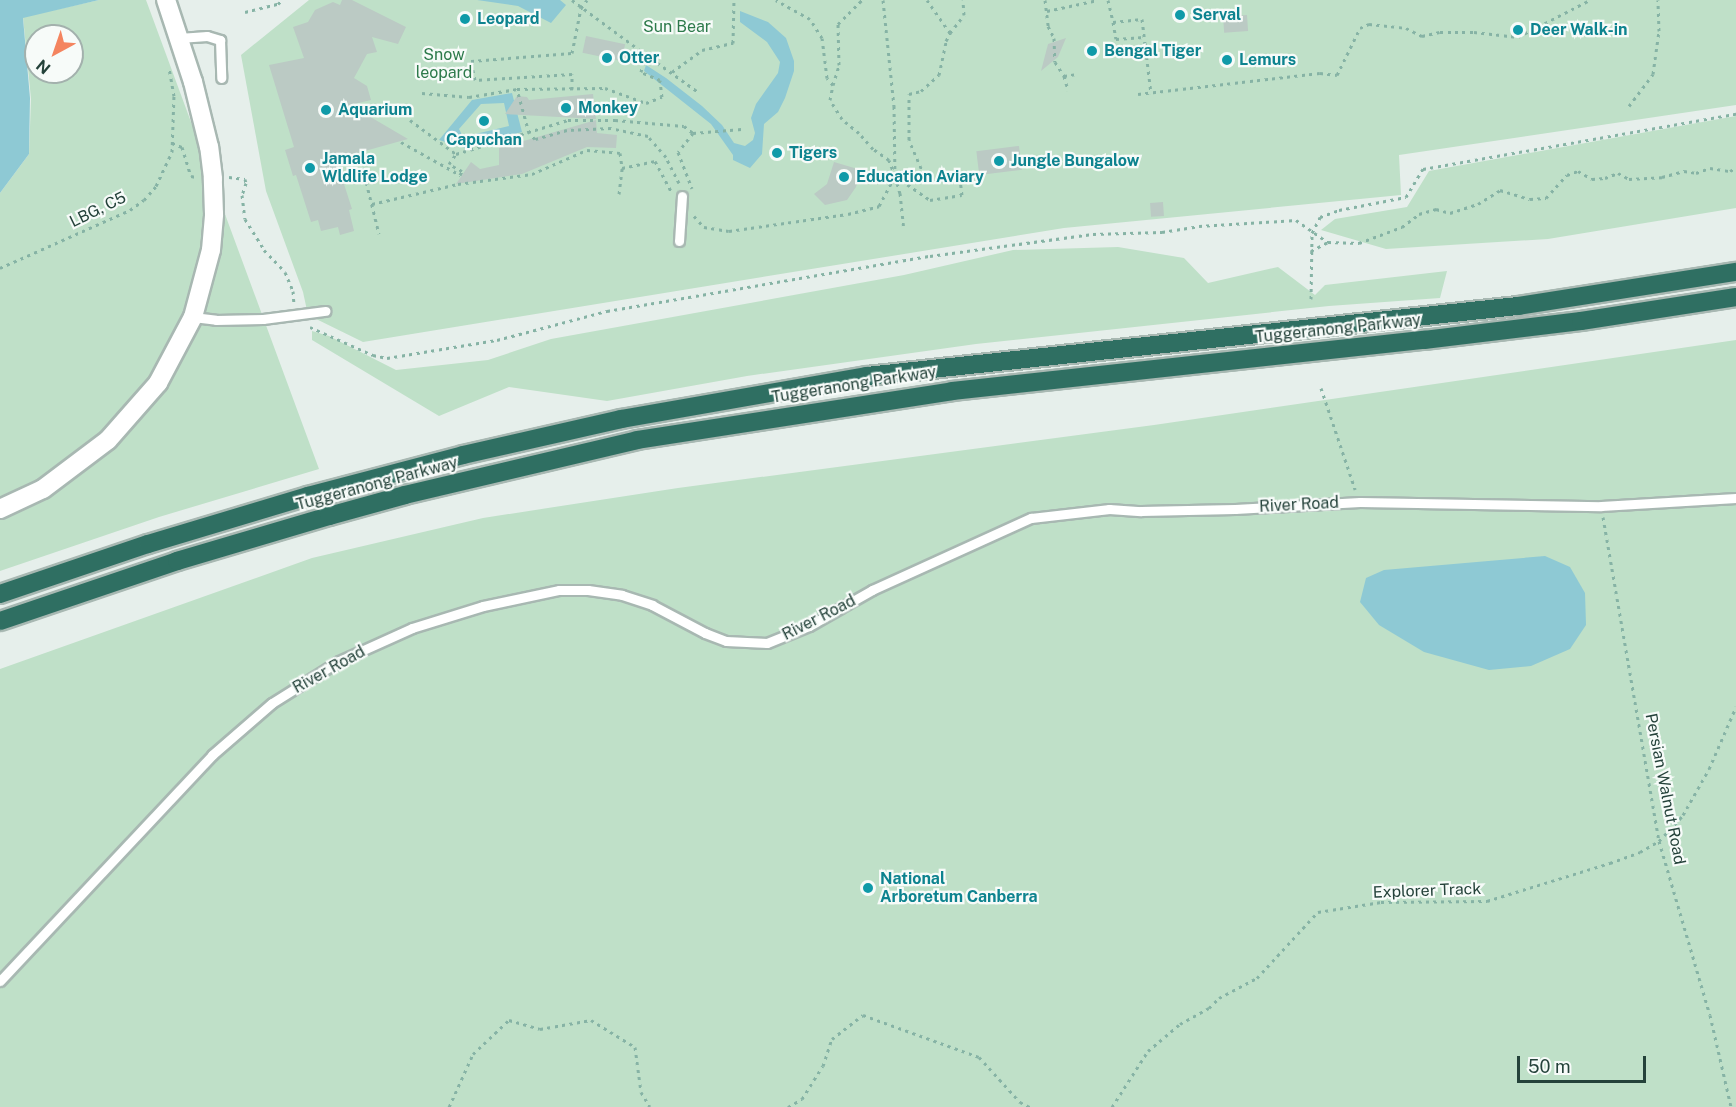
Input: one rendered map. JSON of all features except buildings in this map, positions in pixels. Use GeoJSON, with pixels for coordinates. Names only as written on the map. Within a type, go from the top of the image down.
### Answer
{"type":"FeatureCollection","features":[{"type":"Feature","properties":{"kind":"highway","name":"Tuggeranong Parkway"},"geometry":{"type":"LineString","coordinates":[[0,594],[169,537],[308,496],[463,454],[621,419],[867,376],[1518,306],[1736,272]]}},
{"type":"Feature","properties":{"kind":"highway","name":"Tuggeranong Parkway"},"geometry":{"type":"LineString","coordinates":[[0,621],[166,565],[307,522],[405,495],[637,440],[952,391],[1570,322],[1736,297]]}},
{"type":"Feature","properties":{"kind":"street"},"geometry":{"type":"LineString","coordinates":[[0,509],[43,489],[108,440],[158,383],[193,317],[211,250],[214,214],[213,178],[209,147],[196,94],[166,0]]}},
{"type":"Feature","properties":{"kind":"lane"},"geometry":{"type":"LineString","coordinates":[[179,38],[207,36],[220,40],[221,78]]}},
{"type":"Feature","properties":{"kind":"lane"},"geometry":{"type":"LineString","coordinates":[[679,241],[682,196]]}},
{"type":"Feature","properties":{"kind":"lane"},"geometry":{"type":"LineString","coordinates":[[193,317],[216,320],[291,316],[325,310]]}},
{"type":"Feature","properties":{"kind":"lane","name":"River Road"},"geometry":{"type":"LineString","coordinates":[[0,981],[212,755],[272,703],[339,660],[412,628],[494,604],[559,590],[588,590],[622,595],[652,605],[705,633],[726,641],[767,643],[809,626],[872,590],[1031,518],[1109,509],[1140,511],[1235,509],[1360,502],[1601,506],[1736,498]]}},
{"type":"Feature","properties":{"kind":"path"},"geometry":{"type":"LineString","coordinates":[[245,12],[278,4],[282,0]]}},
{"type":"Feature","properties":{"kind":"path"},"geometry":{"type":"LineString","coordinates":[[572,0],[698,92]]}},
{"type":"Feature","properties":{"kind":"path"},"geometry":{"type":"LineString","coordinates":[[572,89],[572,74],[475,80],[471,61],[572,53],[581,8],[587,0]]}},
{"type":"Feature","properties":{"kind":"path"},"geometry":{"type":"LineString","coordinates":[[672,73],[702,50],[733,43],[734,0]]}},
{"type":"Feature","properties":{"kind":"path"},"geometry":{"type":"LineString","coordinates":[[776,0],[810,19],[822,38],[827,78],[833,85]]}},
{"type":"Feature","properties":{"kind":"path"},"geometry":{"type":"LineString","coordinates":[[862,0],[838,24],[839,65],[830,100],[842,119],[873,149],[889,160],[900,193],[904,230]]}},
{"type":"Feature","properties":{"kind":"path"},"geometry":{"type":"LineString","coordinates":[[694,206],[694,217],[704,227],[729,231],[848,214],[879,206],[895,176],[894,106],[882,0]]}},
{"type":"Feature","properties":{"kind":"path"},"geometry":{"type":"LineString","coordinates":[[928,0],[950,33]]}},
{"type":"Feature","properties":{"kind":"path"},"geometry":{"type":"LineString","coordinates":[[895,176],[930,200],[962,195],[960,179],[927,182],[909,140],[909,94],[921,91],[939,75],[946,41],[964,15],[963,0]]}},
{"type":"Feature","properties":{"kind":"path"},"geometry":{"type":"LineString","coordinates":[[1045,0],[1048,26],[1054,38],[1054,62],[1064,76],[1068,90]]}},
{"type":"Feature","properties":{"kind":"path"},"geometry":{"type":"LineString","coordinates":[[1047,11],[1098,0]]}},
{"type":"Feature","properties":{"kind":"path"},"geometry":{"type":"LineString","coordinates":[[1108,0],[1116,39],[1144,37]]}},
{"type":"Feature","properties":{"kind":"path"},"geometry":{"type":"LineString","coordinates":[[1138,94],[1320,73],[1337,75],[1360,28],[1369,24],[1406,28],[1422,36],[1440,32],[1473,32],[1518,37],[1590,0]]}},
{"type":"Feature","properties":{"kind":"path"},"geometry":{"type":"LineString","coordinates":[[1629,105],[1653,74],[1659,31],[1658,0]]}},
{"type":"Feature","properties":{"kind":"path"},"geometry":{"type":"LineString","coordinates":[[1113,22],[1142,19],[1151,93]]}},
{"type":"Feature","properties":{"kind":"path"},"geometry":{"type":"LineString","coordinates":[[422,93],[469,97],[518,89],[605,88],[646,103],[662,97],[660,80],[641,72],[645,54]]}},
{"type":"Feature","properties":{"kind":"path","name":"LBG, C5"},"geometry":{"type":"LineString","coordinates":[[0,268],[130,210],[144,200],[166,170],[172,143],[174,96],[168,65]]}},
{"type":"Feature","properties":{"kind":"path"},"geometry":{"type":"LineString","coordinates":[[1064,76],[1076,74]]}},
{"type":"Feature","properties":{"kind":"path"},"geometry":{"type":"LineString","coordinates":[[518,89],[529,133],[535,139],[567,130],[611,128],[648,135],[666,157],[682,196],[674,196],[655,161],[622,168]]}},
{"type":"Feature","properties":{"kind":"path"},"geometry":{"type":"LineString","coordinates":[[1311,299],[1312,232],[1320,217],[1339,210],[1406,197],[1423,169],[1736,114]]}},
{"type":"Feature","properties":{"kind":"path"},"geometry":{"type":"LineString","coordinates":[[410,120],[456,154]]}},
{"type":"Feature","properties":{"kind":"path"},"geometry":{"type":"LineString","coordinates":[[401,142],[460,175],[462,171],[449,164],[456,154],[568,120],[615,120],[684,126],[693,133],[742,129]]}},
{"type":"Feature","properties":{"kind":"path"},"geometry":{"type":"LineString","coordinates":[[693,133],[678,152],[692,183],[693,194]]}},
{"type":"Feature","properties":{"kind":"path"},"geometry":{"type":"LineString","coordinates":[[172,143],[178,144],[185,151],[191,176],[213,178],[234,176],[245,179],[242,201],[245,219],[264,250],[285,272],[293,291],[291,316],[373,355],[387,358],[497,340],[607,311],[823,272],[1093,234],[1162,232],[1199,226],[1296,220],[1328,242]]}},
{"type":"Feature","properties":{"kind":"path"},"geometry":{"type":"LineString","coordinates":[[372,204],[458,184],[532,174],[587,150],[620,153],[622,168],[619,194]]}},
{"type":"Feature","properties":{"kind":"path"},"geometry":{"type":"LineString","coordinates":[[359,153],[379,234]]}},
{"type":"Feature","properties":{"kind":"path"},"geometry":{"type":"LineString","coordinates":[[1311,251],[1328,242],[1359,243],[1402,227],[1419,214],[1436,209],[1450,213],[1478,204],[1500,190],[1530,198],[1546,198],[1567,175],[1578,171],[1592,179],[1605,178],[1618,172],[1629,179],[1662,177],[1684,171],[1696,173],[1710,168],[1730,171],[1736,168]]}},
{"type":"Feature","properties":{"kind":"path"},"geometry":{"type":"LineString","coordinates":[[1321,388],[1360,502]]}},
{"type":"Feature","properties":{"kind":"path","name":"Persian Walnut Road"},"geometry":{"type":"LineString","coordinates":[[1601,506],[1659,840],[1710,1015],[1731,1107]]}},
{"type":"Feature","properties":{"kind":"path","name":"Explorer Track"},"geometry":{"type":"LineString","coordinates":[[1112,1107],[1148,1051],[1180,1024],[1209,1008],[1219,998],[1257,978],[1318,912],[1381,902],[1487,901],[1640,852],[1659,840],[1683,815],[1709,769],[1736,707]]}},
{"type":"Feature","properties":{"kind":"path"},"geometry":{"type":"LineString","coordinates":[[788,1107],[802,1099],[823,1066],[832,1039],[863,1015],[979,1057],[1020,1102],[1030,1107]]}},
{"type":"Feature","properties":{"kind":"path"},"geometry":{"type":"LineString","coordinates":[[450,1107],[473,1054],[509,1020],[540,1029],[591,1020],[634,1047],[641,1092],[650,1107]]}},
{"type":"Feature","properties":{"kind":"green space"},"geometry":{"type":"Polygon","coordinates":[[[99,0],[146,0],[319,469],[159,517],[0,571],[0,193],[29,154],[30,84],[84,84],[84,24],[24,24],[24,27],[23,17],[99,0]]]}},
{"type":"Feature","properties":{"kind":"green space"},"geometry":{"type":"Polygon","coordinates":[[[309,0],[1736,0],[1736,105],[1399,155],[1401,195],[1064,228],[363,342],[308,315],[303,292],[266,191],[241,55],[309,0]]]}},
{"type":"Feature","properties":{"kind":"green space"},"geometry":{"type":"Polygon","coordinates":[[[1736,116],[1736,208],[1548,239],[1386,249],[1321,230],[1335,219],[1407,207],[1429,171],[1736,116]]]}},
{"type":"Feature","properties":{"kind":"green space"},"geometry":{"type":"Polygon","coordinates":[[[1118,247],[1184,258],[1208,283],[1278,267],[1315,295],[1325,285],[1447,271],[1440,298],[1329,306],[976,344],[747,376],[607,401],[509,387],[439,416],[312,340],[312,331],[329,336],[396,370],[488,360],[551,339],[904,275],[1013,250],[1118,247]]]}},
{"type":"Feature","properties":{"kind":"green space","name":"National Arboretum Canberra"},"geometry":{"type":"Polygon","coordinates":[[[1736,340],[1736,1107],[0,1107],[0,669],[312,558],[483,518],[678,488],[1154,425],[1736,340]]]}},
{"type":"Feature","properties":{"kind":"water"},"geometry":{"type":"Polygon","coordinates":[[[0,0],[99,0],[23,18],[24,84],[29,84],[30,98],[29,154],[0,193],[0,0]]]}},
{"type":"Feature","properties":{"kind":"water"},"geometry":{"type":"Polygon","coordinates":[[[477,0],[560,0],[566,5],[551,23],[518,6],[477,0]]]}},
{"type":"Feature","properties":{"kind":"water"},"geometry":{"type":"Polygon","coordinates":[[[740,11],[768,22],[786,38],[794,61],[794,71],[785,98],[778,112],[764,124],[762,154],[750,168],[733,160],[733,155],[711,124],[644,71],[646,65],[666,78],[722,125],[734,143],[745,146],[753,140],[755,133],[751,118],[756,104],[778,73],[780,62],[767,42],[740,22],[740,11]]]}},
{"type":"Feature","properties":{"kind":"water"},"geometry":{"type":"Polygon","coordinates":[[[512,93],[522,132],[465,148],[439,140],[472,100],[512,93]],[[504,103],[481,104],[459,129],[463,137],[509,126],[504,103]]]}},
{"type":"Feature","properties":{"kind":"water"},"geometry":{"type":"Polygon","coordinates":[[[1545,556],[1570,567],[1585,593],[1586,625],[1570,649],[1531,666],[1489,670],[1424,652],[1379,625],[1360,602],[1366,578],[1384,570],[1545,556]]]}},
{"type":"Feature","properties":{"kind":"place","name":"Serval"},"geometry":{"type":"Point","coordinates":[1180,15]}},
{"type":"Feature","properties":{"kind":"place","name":"Leopard"},"geometry":{"type":"Point","coordinates":[465,19]}},
{"type":"Feature","properties":{"kind":"place","name":"Deer Walk-in"},"geometry":{"type":"Point","coordinates":[1518,30]}},
{"type":"Feature","properties":{"kind":"place","name":"Bengal Tiger"},"geometry":{"type":"Point","coordinates":[1092,51]}},
{"type":"Feature","properties":{"kind":"place","name":"Otter"},"geometry":{"type":"Point","coordinates":[607,58]}},
{"type":"Feature","properties":{"kind":"place","name":"Lemurs"},"geometry":{"type":"Point","coordinates":[1227,60]}},
{"type":"Feature","properties":{"kind":"place","name":"Monkey"},"geometry":{"type":"Point","coordinates":[566,108]}},
{"type":"Feature","properties":{"kind":"place","name":"Aquarium"},"geometry":{"type":"Point","coordinates":[326,110]}},
{"type":"Feature","properties":{"kind":"place","name":"Capuchan"},"geometry":{"type":"Point","coordinates":[484,121]}},
{"type":"Feature","properties":{"kind":"place","name":"Tigers"},"geometry":{"type":"Point","coordinates":[777,153]}},
{"type":"Feature","properties":{"kind":"place","name":"Jungle Bungalow"},"geometry":{"type":"Point","coordinates":[999,161]}},
{"type":"Feature","properties":{"kind":"place","name":"Jamala Wldlife Lodge"},"geometry":{"type":"Point","coordinates":[310,168]}},
{"type":"Feature","properties":{"kind":"place","name":"Education Aviary"},"geometry":{"type":"Point","coordinates":[844,177]}},
{"type":"Feature","properties":{"kind":"place","name":"National Arboretum Canberra"},"geometry":{"type":"Point","coordinates":[868,888]}},
{"type":"Feature","properties":{"kind":"park label","name":"Sun Bear"},"geometry":{"type":"Point","coordinates":[677,27]}},
{"type":"Feature","properties":{"kind":"park label","name":"Snow leopard"},"geometry":{"type":"Point","coordinates":[444,64]}}]}
